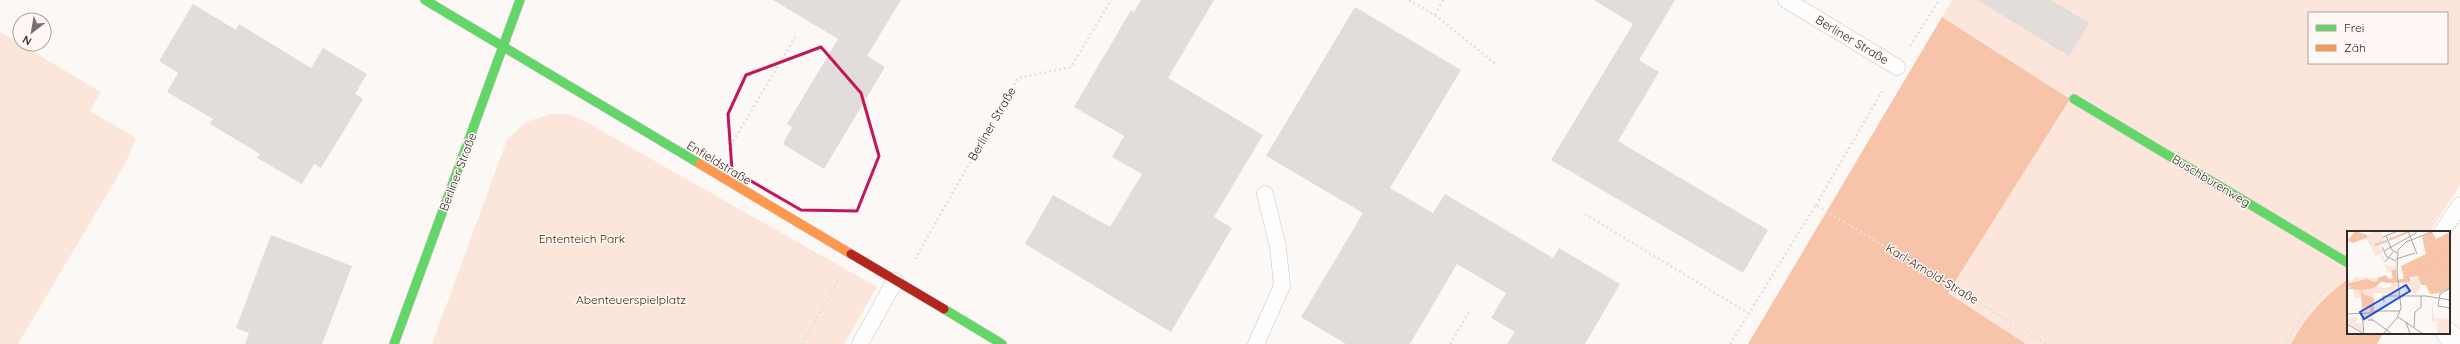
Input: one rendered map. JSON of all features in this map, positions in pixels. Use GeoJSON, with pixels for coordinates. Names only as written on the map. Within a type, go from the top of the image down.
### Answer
{"type":"FeatureCollection","features":[{"type":"Feature","properties":{"kind":"street","name":"Enfieldstraße"},"geometry":{"type":"LineString","coordinates":[[425,0],[852,257],[1002,344]]}},
{"type":"Feature","properties":{"kind":"street","name":"Berliner Straße"},"geometry":{"type":"LineString","coordinates":[[394,344],[475,128],[502,46],[520,0]]}},
{"type":"Feature","properties":{"kind":"street","name":"Buschburenweg"},"geometry":{"type":"LineString","coordinates":[[2074,99],[2347,262]]}},
{"type":"Feature","properties":{"kind":"street"},"geometry":{"type":"LineString","coordinates":[[2448,334],[2460,344]]}},
{"type":"Feature","properties":{"kind":"lane","name":"Berliner Straße"},"geometry":{"type":"LineString","coordinates":[[1786,0],[1897,67]]}},
{"type":"Feature","properties":{"kind":"lane"},"geometry":{"type":"LineString","coordinates":[[1256,344],[1282,286],[1278,248],[1265,194]]}},
{"type":"Feature","properties":{"kind":"lane"},"geometry":{"type":"LineString","coordinates":[[2443,231],[2460,205]]}},
{"type":"Feature","properties":{"kind":"lane"},"geometry":{"type":"LineString","coordinates":[[860,344],[898,283]]}},
{"type":"Feature","properties":{"kind":"path","name":"Berliner Straße"},"geometry":{"type":"LineString","coordinates":[[898,283],[1018,78],[1071,67],[1111,0]]}},
{"type":"Feature","properties":{"kind":"path"},"geometry":{"type":"LineString","coordinates":[[1409,0],[1435,15],[1497,65]]}},
{"type":"Feature","properties":{"kind":"path"},"geometry":{"type":"LineString","coordinates":[[1435,15],[1443,0]]}},
{"type":"Feature","properties":{"kind":"path"},"geometry":{"type":"LineString","coordinates":[[1730,344],[1816,205],[1897,67],[1939,0]]}},
{"type":"Feature","properties":{"kind":"path"},"geometry":{"type":"LineString","coordinates":[[714,174],[795,37]]}},
{"type":"Feature","properties":{"kind":"path","name":"Karl-Arnold-Straße"},"geometry":{"type":"LineString","coordinates":[[1816,205],[2048,344]]}},
{"type":"Feature","properties":{"kind":"path"},"geometry":{"type":"LineString","coordinates":[[1585,214],[1748,313]]}},
{"type":"Feature","properties":{"kind":"path"},"geometry":{"type":"LineString","coordinates":[[802,344],[852,257]]}},
{"type":"Feature","properties":{"kind":"path"},"geometry":{"type":"LineString","coordinates":[[2285,344],[2319,295],[2335,280]]}},
{"type":"Feature","properties":{"kind":"path"},"geometry":{"type":"LineString","coordinates":[[1450,344],[1469,312]]}},
{"type":"Feature","properties":{"kind":"highlighted area"},"geometry":{"type":"Polygon","coordinates":[[[821,47],[861,93],[879,156],[857,211],[801,210],[732,170],[728,114],[746,75],[821,47]]]}},
{"type":"Feature","properties":{"kind":"green space"},"geometry":{"type":"Polygon","coordinates":[[[1952,0],[2460,0],[2460,185],[2431,231],[2347,231],[2347,280],[2316,308],[2302,325],[2291,344],[2026,344],[1948,293],[2070,99],[1942,17],[1952,0]]]}},
{"type":"Feature","properties":{"kind":"green space"},"geometry":{"type":"Polygon","coordinates":[[[0,32],[12,39],[12,52],[34,52],[101,92],[90,111],[136,138],[125,164],[18,344],[0,344],[0,32]]]}},
{"type":"Feature","properties":{"kind":"green space","name":"Ententeich Park"},"geometry":{"type":"Polygon","coordinates":[[[550,114],[568,114],[586,122],[877,287],[844,344],[432,344],[507,140],[526,122],[550,114]]]}},
{"type":"Feature","properties":{"kind":"shaded area"},"geometry":{"type":"Polygon","coordinates":[[[1942,17],[2070,99],[1948,293],[2026,344],[1748,344],[1942,17]]]}},
{"type":"Feature","properties":{"kind":"shaded area"},"geometry":{"type":"Polygon","coordinates":[[[2347,280],[2347,334],[2382,334],[2377,344],[2291,344],[2296,334],[2309,316],[2331,293],[2347,280]]]}},
{"type":"Feature","properties":{"kind":"building"},"geometry":{"type":"Polygon","coordinates":[[[773,0],[901,0],[867,56],[885,67],[824,169],[783,144],[792,127],[787,124],[838,39],[773,0]]]}},
{"type":"Feature","properties":{"kind":"building"},"geometry":{"type":"Polygon","coordinates":[[[1141,0],[1214,0],[1168,78],[1263,135],[1214,217],[1232,228],[1171,332],[1025,244],[1053,195],[1110,227],[1142,174],[1112,157],[1124,136],[1074,107],[1131,10],[1134,12],[1141,0]]]}},
{"type":"Feature","properties":{"kind":"building"},"geometry":{"type":"Polygon","coordinates":[[[1594,0],[1675,0],[1639,60],[1659,72],[1618,141],[1768,230],[1743,273],[1551,160],[1633,24],[1594,0]]]}},
{"type":"Feature","properties":{"kind":"building"},"geometry":{"type":"Polygon","coordinates":[[[1977,0],[2051,0],[2089,23],[2069,56],[1977,0]]]}},
{"type":"Feature","properties":{"kind":"building"},"geometry":{"type":"Polygon","coordinates":[[[193,4],[236,30],[239,24],[311,68],[323,48],[367,74],[355,94],[363,99],[321,168],[314,164],[302,184],[257,158],[260,154],[210,124],[213,119],[167,92],[178,73],[159,61],[193,4]]]}},
{"type":"Feature","properties":{"kind":"building"},"geometry":{"type":"Polygon","coordinates":[[[1355,7],[1461,70],[1390,188],[1433,213],[1445,194],[1553,258],[1559,248],[1620,284],[1585,344],[1507,344],[1515,332],[1491,318],[1506,293],[1457,264],[1410,344],[1346,344],[1301,317],[1363,213],[1266,156],[1355,7]]]}},
{"type":"Feature","properties":{"kind":"building"},"geometry":{"type":"Polygon","coordinates":[[[271,235],[352,266],[322,344],[245,344],[249,333],[236,328],[271,235]]]}},
{"type":"Feature","properties":{"kind":"traffic: fast"},"geometry":{"type":"LineString","coordinates":[[425,0],[700,164]]}},
{"type":"Feature","properties":{"kind":"traffic: fast"},"geometry":{"type":"LineString","coordinates":[[394,344],[520,0]]}},
{"type":"Feature","properties":{"kind":"traffic: fast"},"geometry":{"type":"LineString","coordinates":[[2074,99],[2347,262]]}},
{"type":"Feature","properties":{"kind":"traffic: fast"},"geometry":{"type":"LineString","coordinates":[[944,309],[1002,344]]}},
{"type":"Feature","properties":{"kind":"traffic: slow"},"geometry":{"type":"LineString","coordinates":[[700,164],[851,254]]}},
{"type":"Feature","properties":{"kind":"traffic: jam"},"geometry":{"type":"LineString","coordinates":[[851,254],[944,309]]}},
{"type":"Feature","properties":{"kind":"park label","name":"Abenteuerspielplatz"},"geometry":{"type":"Point","coordinates":[631,300]}}]}
